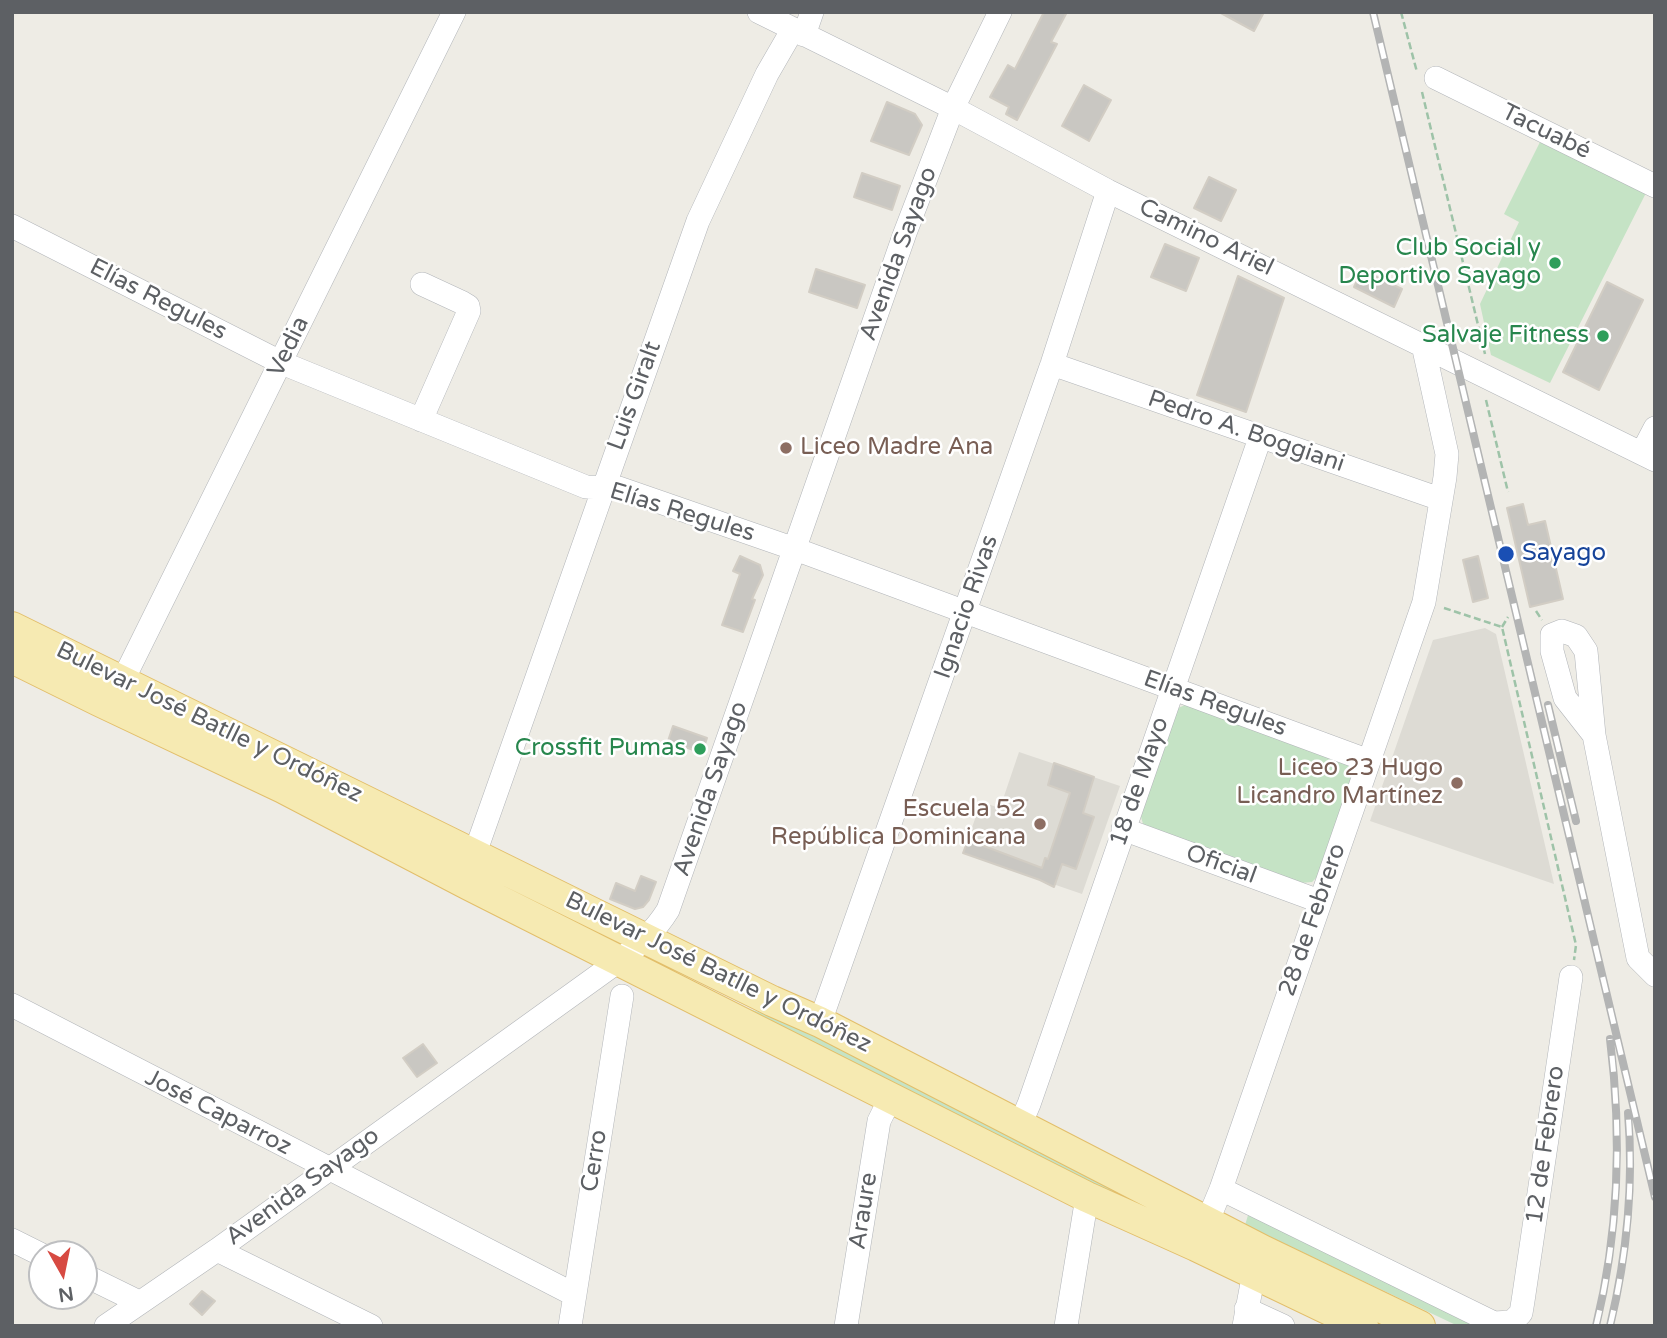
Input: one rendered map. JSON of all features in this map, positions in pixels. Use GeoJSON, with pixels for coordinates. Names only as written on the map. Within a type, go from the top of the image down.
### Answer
{"type":"FeatureCollection","features":[{"type":"Feature","properties":{"kind":"main road","name":"Bulevar José Batlle y Ordóñez"},"geometry":{"type":"LineString","coordinates":[[12,627],[820,1022],[1020,1125],[1202,1234],[1259,1262],[1420,1326]]}},
{"type":"Feature","properties":{"kind":"main road","name":"Bulevar José Batlle y Ordóñez"},"geometry":{"type":"LineString","coordinates":[[12,657],[283,788],[469,885],[1087,1197],[1202,1234]]}},
{"type":"Feature","properties":{"kind":"main road","name":"Bulevar José Batlle y Ordóñez"},"geometry":{"type":"LineString","coordinates":[[1259,1262],[1363,1326]]}},
{"type":"Feature","properties":{"kind":"street","name":"Vedia"},"geometry":{"type":"LineString","coordinates":[[122,681],[454,12]]}},
{"type":"Feature","properties":{"kind":"street","name":"Camino Ariel"},"geometry":{"type":"LineString","coordinates":[[759,12],[953,108],[1108,191],[1648,456]]}},
{"type":"Feature","properties":{"kind":"street","name":"Luis Giralt"},"geometry":{"type":"LineString","coordinates":[[475,853],[698,221],[767,75],[812,12]]}},
{"type":"Feature","properties":{"kind":"street","name":"Avenida Sayago"},"geometry":{"type":"LineString","coordinates":[[106,1326],[217,1250],[620,960],[646,939],[668,910],[905,233],[953,108],[1000,12]]}},
{"type":"Feature","properties":{"kind":"street","name":"Tacuabé"},"geometry":{"type":"LineString","coordinates":[[1424,78],[1655,186]]}},
{"type":"Feature","properties":{"kind":"street","name":"Ignacio Rivas"},"geometry":{"type":"LineString","coordinates":[[820,1022],[1052,364],[1108,191]]}},
{"type":"Feature","properties":{"kind":"street","name":"Elías Regules"},"geometry":{"type":"LineString","coordinates":[[12,226],[282,363],[586,487],[619,488],[795,549],[1369,761]]}},
{"type":"Feature","properties":{"kind":"street"},"geometry":{"type":"LineString","coordinates":[[421,420],[469,311],[468,306],[422,284]]}},
{"type":"Feature","properties":{"kind":"street","name":"28 de Febrero"},"geometry":{"type":"LineString","coordinates":[[1202,1234],[1221,1189],[1424,602],[1447,454],[1423,345]]}},
{"type":"Feature","properties":{"kind":"street","name":"Pedro A. Boggiani"},"geometry":{"type":"LineString","coordinates":[[1052,364],[1440,499]]}},
{"type":"Feature","properties":{"kind":"street"},"geometry":{"type":"LineString","coordinates":[[1648,456],[1655,428]]}},
{"type":"Feature","properties":{"kind":"street","name":"18 de Mayo"},"geometry":{"type":"LineString","coordinates":[[1020,1125],[1260,438]]}},
{"type":"Feature","properties":{"kind":"street"},"geometry":{"type":"LineString","coordinates":[[1594,735],[1639,958],[1655,975]]}},
{"type":"Feature","properties":{"kind":"street","name":"Oficial"},"geometry":{"type":"LineString","coordinates":[[1123,829],[1319,901]]}},
{"type":"Feature","properties":{"kind":"street","name":"12 de Febrero"},"geometry":{"type":"LineString","coordinates":[[1221,1189],[1494,1323],[1512,1322],[1521,1313],[1571,977]]}},
{"type":"Feature","properties":{"kind":"street","name":"Cerro"},"geometry":{"type":"LineString","coordinates":[[570,1326],[622,996]]}},
{"type":"Feature","properties":{"kind":"street","name":"José Caparroz"},"geometry":{"type":"LineString","coordinates":[[12,1005],[575,1295]]}},
{"type":"Feature","properties":{"kind":"street","name":"Araure"},"geometry":{"type":"LineString","coordinates":[[846,1326],[879,1121],[890,1099]]}},
{"type":"Feature","properties":{"kind":"street"},"geometry":{"type":"LineString","coordinates":[[1066,1326],[1087,1197]]}},
{"type":"Feature","properties":{"kind":"street"},"geometry":{"type":"LineString","coordinates":[[12,1240],[28,1248]]}},
{"type":"Feature","properties":{"kind":"street"},"geometry":{"type":"LineString","coordinates":[[217,1250],[371,1326]]}},
{"type":"Feature","properties":{"kind":"street"},"geometry":{"type":"LineString","coordinates":[[1259,1262],[1245,1318],[1283,1326]]}},
{"type":"Feature","properties":{"kind":"street"},"geometry":{"type":"LineString","coordinates":[[98,1282],[139,1302]]}},
{"type":"Feature","properties":{"kind":"path"},"geometry":{"type":"LineString","coordinates":[[1401,12],[1424,78],[1487,361],[1480,373],[1508,492]]}},
{"type":"Feature","properties":{"kind":"path"},"geometry":{"type":"LineString","coordinates":[[1424,602],[1502,626]]}},
{"type":"Feature","properties":{"kind":"path"},"geometry":{"type":"LineString","coordinates":[[1508,617],[1502,626],[1576,945],[1571,977]]}},
{"type":"Feature","properties":{"kind":"shaded area","name":"Liceo 23 Hugo Licandro Martínez"},"geometry":{"type":"Polygon","coordinates":[[[1485,628],[1496,634],[1554,884],[1370,821],[1433,640],[1485,628]]]}},
{"type":"Feature","properties":{"kind":"shaded area","name":"Escuela 52 República Dominicana"},"geometry":{"type":"Polygon","coordinates":[[[1019,752],[1120,786],[1082,894],[963,853],[981,802],[1000,808],[1019,752]]]}},
{"type":"Feature","properties":{"kind":"green space","name":"Club Social y Deportivo Sayago"},"geometry":{"type":"Polygon","coordinates":[[[1541,140],[1647,191],[1550,383],[1491,355],[1480,304],[1519,222],[1504,214],[1541,140]]]}},
{"type":"Feature","properties":{"kind":"green space"},"geometry":{"type":"Polygon","coordinates":[[[1185,705],[1348,763],[1352,781],[1317,877],[1312,882],[1300,883],[1144,827],[1142,810],[1178,708],[1185,705]]]}},
{"type":"Feature","properties":{"kind":"green space"},"geometry":{"type":"Polygon","coordinates":[[[736,1005],[794,1023],[1145,1202],[1093,1185],[736,1005]]]}},
{"type":"Feature","properties":{"kind":"green space"},"geometry":{"type":"Polygon","coordinates":[[[1249,1212],[1483,1326],[1458,1326],[1245,1225],[1249,1212]]]}},
{"type":"Feature","properties":{"kind":"building"},"geometry":{"type":"Polygon","coordinates":[[[1044,12],[1067,12],[1051,42],[1057,44],[1017,120],[1006,114],[1009,107],[990,97],[1008,65],[1015,69],[1044,12]]]}},
{"type":"Feature","properties":{"kind":"building"},"geometry":{"type":"Polygon","coordinates":[[[1219,12],[1264,12],[1254,31],[1219,12]]]}},
{"type":"Feature","properties":{"kind":"building"},"geometry":{"type":"Polygon","coordinates":[[[1084,85],[1111,100],[1089,141],[1062,126],[1084,85]]]}},
{"type":"Feature","properties":{"kind":"building"},"geometry":{"type":"Polygon","coordinates":[[[887,102],[915,114],[922,125],[909,155],[871,141],[887,102]]]}},
{"type":"Feature","properties":{"kind":"building"},"geometry":{"type":"Polygon","coordinates":[[[862,173],[900,186],[892,210],[854,197],[862,173]]]}},
{"type":"Feature","properties":{"kind":"building"},"geometry":{"type":"Polygon","coordinates":[[[1209,177],[1236,190],[1221,221],[1194,208],[1209,177]]]}},
{"type":"Feature","properties":{"kind":"building"},"geometry":{"type":"Polygon","coordinates":[[[1165,244],[1199,258],[1186,291],[1151,277],[1165,244]]]}},
{"type":"Feature","properties":{"kind":"building"},"geometry":{"type":"Polygon","coordinates":[[[816,269],[865,285],[857,308],[809,292],[816,269]]]}},
{"type":"Feature","properties":{"kind":"building"},"geometry":{"type":"Polygon","coordinates":[[[1362,270],[1402,289],[1394,307],[1354,287],[1362,270]]]}},
{"type":"Feature","properties":{"kind":"building"},"geometry":{"type":"Polygon","coordinates":[[[1238,276],[1284,298],[1246,412],[1197,395],[1238,276]]]}},
{"type":"Feature","properties":{"kind":"building","name":"Salvaje Fitness"},"geometry":{"type":"Polygon","coordinates":[[[1607,282],[1643,300],[1599,390],[1563,372],[1607,282]]]}},
{"type":"Feature","properties":{"kind":"building"},"geometry":{"type":"Polygon","coordinates":[[[1523,504],[1528,525],[1545,521],[1563,599],[1530,607],[1507,508],[1523,504]]]}},
{"type":"Feature","properties":{"kind":"building"},"geometry":{"type":"Polygon","coordinates":[[[740,556],[760,565],[763,575],[752,599],[755,600],[743,632],[722,625],[740,574],[733,571],[740,556]]]}},
{"type":"Feature","properties":{"kind":"building"},"geometry":{"type":"Polygon","coordinates":[[[1478,556],[1488,598],[1473,602],[1463,560],[1478,556]]]}},
{"type":"Feature","properties":{"kind":"building"},"geometry":{"type":"Polygon","coordinates":[[[673,726],[707,738],[702,753],[668,741],[673,726]]]}},
{"type":"Feature","properties":{"kind":"building"},"geometry":{"type":"Polygon","coordinates":[[[1054,763],[1094,777],[1083,813],[1094,817],[1076,869],[1062,864],[1054,887],[963,853],[968,840],[1042,868],[1045,858],[1048,859],[1070,793],[1048,785],[1054,763]]]}},
{"type":"Feature","properties":{"kind":"building"},"geometry":{"type":"Polygon","coordinates":[[[641,876],[656,882],[643,907],[635,909],[610,899],[616,883],[635,891],[641,876]]]}},
{"type":"Feature","properties":{"kind":"building"},"geometry":{"type":"Polygon","coordinates":[[[423,1044],[437,1063],[417,1077],[403,1058],[423,1044]]]}},
{"type":"Feature","properties":{"kind":"building"},"geometry":{"type":"Polygon","coordinates":[[[202,1291],[215,1301],[202,1315],[190,1304],[202,1291]]]}},
{"type":"Feature","properties":{"kind":"railway"},"geometry":{"type":"LineString","coordinates":[[1373,12],[1655,1197]]}},
{"type":"Feature","properties":{"kind":"railway"},"geometry":{"type":"LineString","coordinates":[[1548,705],[1576,821]]}},
{"type":"Feature","properties":{"kind":"railway"},"geometry":{"type":"LineString","coordinates":[[1596,1326],[1610,1255],[1616,1183],[1616,1111],[1610,1039]]}},
{"type":"Feature","properties":{"kind":"railway"},"geometry":{"type":"LineString","coordinates":[[1610,1326],[1628,1220],[1628,1113]]}},
{"type":"Feature","properties":{"kind":"place","name":"Club Social y Deportivo Sayago"},"geometry":{"type":"Point","coordinates":[1555,263]}},
{"type":"Feature","properties":{"kind":"place","name":"Salvaje Fitness"},"geometry":{"type":"Point","coordinates":[1603,336]}},
{"type":"Feature","properties":{"kind":"place","name":"Liceo Madre Ana"},"geometry":{"type":"Point","coordinates":[786,448]}},
{"type":"Feature","properties":{"kind":"place","name":"Sayago"},"geometry":{"type":"Point","coordinates":[1506,554]}},
{"type":"Feature","properties":{"kind":"place","name":"Crossfit Pumas"},"geometry":{"type":"Point","coordinates":[700,749]}},
{"type":"Feature","properties":{"kind":"place","name":"Liceo 23 Hugo Licandro Martínez"},"geometry":{"type":"Point","coordinates":[1457,783]}},
{"type":"Feature","properties":{"kind":"place","name":"Escuela 52 República Dominicana"},"geometry":{"type":"Point","coordinates":[1040,824]}}]}
